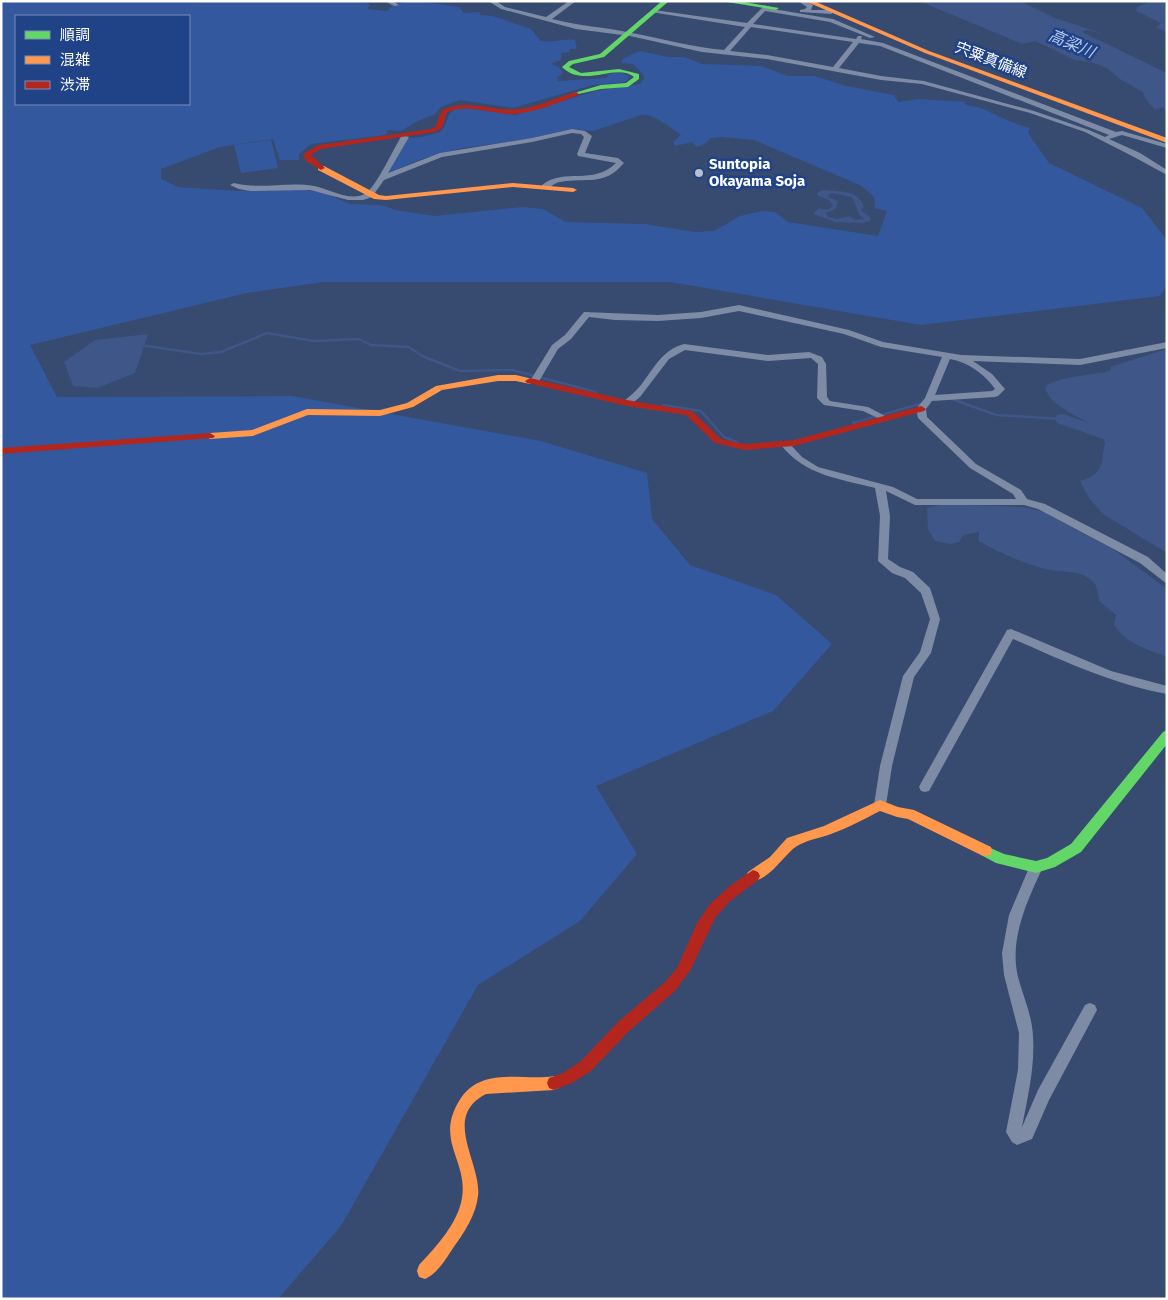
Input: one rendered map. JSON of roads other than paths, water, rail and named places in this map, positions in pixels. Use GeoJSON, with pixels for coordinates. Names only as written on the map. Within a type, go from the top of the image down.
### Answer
{"type":"FeatureCollection","features":[{"type":"Feature","properties":{"kind":"street"},"geometry":{"type":"LineString","coordinates":[[388,1],[396,5]]}},
{"type":"Feature","properties":{"kind":"street"},"geometry":{"type":"LineString","coordinates":[[491,1],[503,8],[546,20],[576,27],[667,41],[690,49],[767,57],[882,78],[922,82],[1032,112],[1104,138],[1151,162],[1167,174]]}},
{"type":"Feature","properties":{"kind":"street"},"geometry":{"type":"LineString","coordinates":[[546,20],[573,1]]}},
{"type":"Feature","properties":{"kind":"street"},"geometry":{"type":"LineString","coordinates":[[574,190],[545,186],[512,185],[386,198],[372,194],[315,164],[309,159],[308,154],[319,147],[433,131],[438,128],[444,111],[458,105],[519,111],[601,88],[632,83],[637,76],[627,70],[615,69],[584,76],[571,73],[565,67],[571,62],[602,56],[630,34],[666,1]]}},
{"type":"Feature","properties":{"kind":"street"},"geometry":{"type":"LineString","coordinates":[[724,1],[831,20],[862,34],[927,52]]}},
{"type":"Feature","properties":{"kind":"street"},"geometry":{"type":"LineString","coordinates":[[801,1],[811,6],[809,9]]}},
{"type":"Feature","properties":{"kind":"street"},"geometry":{"type":"LineString","coordinates":[[725,53],[768,8],[809,9],[844,17]]}},
{"type":"Feature","properties":{"kind":"street","name":"宍粟真備線"},"geometry":{"type":"LineString","coordinates":[[809,9],[826,10],[927,52],[1167,141]]}},
{"type":"Feature","properties":{"kind":"street"},"geometry":{"type":"LineString","coordinates":[[654,12],[856,40],[888,47],[1114,134]]}},
{"type":"Feature","properties":{"kind":"street"},"geometry":{"type":"LineString","coordinates":[[835,69],[862,34]]}},
{"type":"Feature","properties":{"kind":"street"},"geometry":{"type":"LineString","coordinates":[[380,179],[440,155],[532,140],[572,131],[583,132],[588,136],[580,154],[615,160],[620,163],[600,178],[551,181],[545,186]]}},
{"type":"Feature","properties":{"kind":"street"},"geometry":{"type":"LineString","coordinates":[[1104,138],[1122,133],[1167,146]]}},
{"type":"Feature","properties":{"kind":"street"},"geometry":{"type":"LineString","coordinates":[[234,185],[245,188],[303,187],[358,199],[372,194],[405,136]]}},
{"type":"Feature","properties":{"kind":"street"},"geometry":{"type":"LineString","coordinates":[[535,381],[555,347],[568,337],[587,314],[616,319],[656,318],[719,313],[729,308],[739,308],[846,332],[881,344],[960,358],[1080,362],[1167,345]]}},
{"type":"Feature","properties":{"kind":"street"},"geometry":{"type":"LineString","coordinates":[[627,403],[643,388],[667,356],[676,349],[684,347],[748,357],[782,358],[798,354],[814,356],[820,359],[822,364],[822,398],[826,403],[865,409],[880,416]]}},
{"type":"Feature","properties":{"kind":"street"},"geometry":{"type":"LineString","coordinates":[[947,356],[929,398],[922,409],[923,418],[983,474],[1016,492],[1024,502]]}},
{"type":"Feature","properties":{"kind":"street"},"geometry":{"type":"LineString","coordinates":[[929,398],[995,394],[1000,390],[995,381],[980,368],[960,358]]}},
{"type":"Feature","properties":{"kind":"street"},"geometry":{"type":"LineString","coordinates":[[1,452],[66,445],[253,433],[307,412],[380,413],[410,405],[439,388],[498,378],[535,381],[627,403],[689,413],[697,417],[710,434],[721,442],[742,447],[786,445],[880,416],[922,409]]}},
{"type":"Feature","properties":{"kind":"street"},"geometry":{"type":"LineString","coordinates":[[786,445],[799,459],[815,469],[879,488],[889,489],[915,502],[1024,502],[1062,516],[1144,560],[1167,580]]}},
{"type":"Feature","properties":{"kind":"street"},"geometry":{"type":"LineString","coordinates":[[879,488],[887,511],[881,543],[884,562],[896,570],[909,575],[926,591],[935,619],[925,653],[909,676],[886,766],[880,805]]}},
{"type":"Feature","properties":{"kind":"street"},"geometry":{"type":"LineString","coordinates":[[925,787],[1011,633],[1122,680],[1167,690]]}},
{"type":"Feature","properties":{"kind":"street"},"geometry":{"type":"LineString","coordinates":[[425,1271],[443,1252],[470,1198],[469,1172],[456,1132],[464,1102],[480,1090],[498,1085],[531,1087],[568,1079],[596,1059],[623,1027],[681,973],[710,914],[732,890],[775,861],[792,842],[828,830],[880,805],[896,812],[910,814],[1001,859],[1036,867],[1050,863],[1076,848],[1167,735]]}},
{"type":"Feature","properties":{"kind":"street"},"geometry":{"type":"LineString","coordinates":[[1036,867],[1021,902],[1011,939],[1009,965],[1026,1033],[1024,1072],[1014,1132],[1017,1137],[1027,1134],[1043,1096],[1090,1010]]}},
{"type":"Feature","properties":{"kind":"water","name":"高梁川"},"geometry":{"type":"Polygon","coordinates":[[[919,1],[1020,1],[1055,18],[1104,34],[1087,30],[1082,32],[1167,73],[1167,112],[1163,107],[1155,110],[1145,98],[1143,92],[1120,79],[1107,68],[1091,62],[1075,60],[1035,41],[1022,44],[919,1]]]}},
{"type":"Feature","properties":{"kind":"water","name":"高梁川"},"geometry":{"type":"Polygon","coordinates":[[[1151,1],[1167,1],[1167,32],[1156,28],[1161,23],[1136,11],[1137,7],[1151,1]]]}},
{"type":"Feature","properties":{"kind":"water"},"geometry":{"type":"Polygon","coordinates":[[[824,190],[853,194],[861,201],[864,207],[861,210],[870,217],[870,221],[863,223],[835,222],[813,214],[819,208],[827,210],[833,206],[830,201],[817,195],[818,192],[824,190]],[[831,193],[828,197],[838,201],[835,209],[826,213],[828,217],[837,219],[850,216],[854,220],[864,219],[859,214],[852,197],[831,193]]]}},
{"type":"Feature","properties":{"kind":"water"},"geometry":{"type":"Polygon","coordinates":[[[148,334],[135,373],[97,388],[73,386],[64,362],[95,340],[148,334]]]}},
{"type":"Feature","properties":{"kind":"water"},"geometry":{"type":"Polygon","coordinates":[[[1167,349],[1167,553],[1103,514],[1089,498],[1080,481],[1089,478],[1099,469],[1105,444],[1103,436],[1097,429],[1057,404],[1049,396],[1045,387],[1064,379],[1107,372],[1111,370],[1110,367],[1167,349]]]}},
{"type":"Feature","properties":{"kind":"water"},"geometry":{"type":"Polygon","coordinates":[[[943,504],[1022,507],[1041,511],[1113,549],[1167,589],[1167,657],[1137,645],[1119,632],[1114,625],[1116,615],[1099,601],[1095,584],[1082,575],[1044,569],[1015,558],[979,541],[979,532],[963,535],[959,542],[951,544],[935,541],[928,529],[927,508],[943,504]]]}},
{"type":"Feature","properties":{"kind":"waterway"},"geometry":{"type":"LineString","coordinates":[[140,345],[201,354],[221,352],[267,333],[314,341],[359,339],[371,345],[409,347],[422,356],[460,371],[512,370],[596,392]]}},
{"type":"Feature","properties":{"kind":"waterway"},"geometry":{"type":"LineString","coordinates":[[952,399],[996,415],[1063,419]]}},
{"type":"Feature","properties":{"kind":"waterway"},"geometry":{"type":"LineString","coordinates":[[853,423],[923,403]]}},
{"type":"Feature","properties":{"kind":"waterway"},"geometry":{"type":"LineString","coordinates":[[663,405],[701,411],[724,437],[737,442]]}},
{"type":"Feature","properties":{"kind":"waterway"},"geometry":{"type":"LineString","coordinates":[[1063,419],[1167,456]]}},
{"type":"Feature","properties":{"kind":"place","name":"Suntopia Okayama Soja"},"geometry":{"type":"Point","coordinates":[699,173]}}]}
